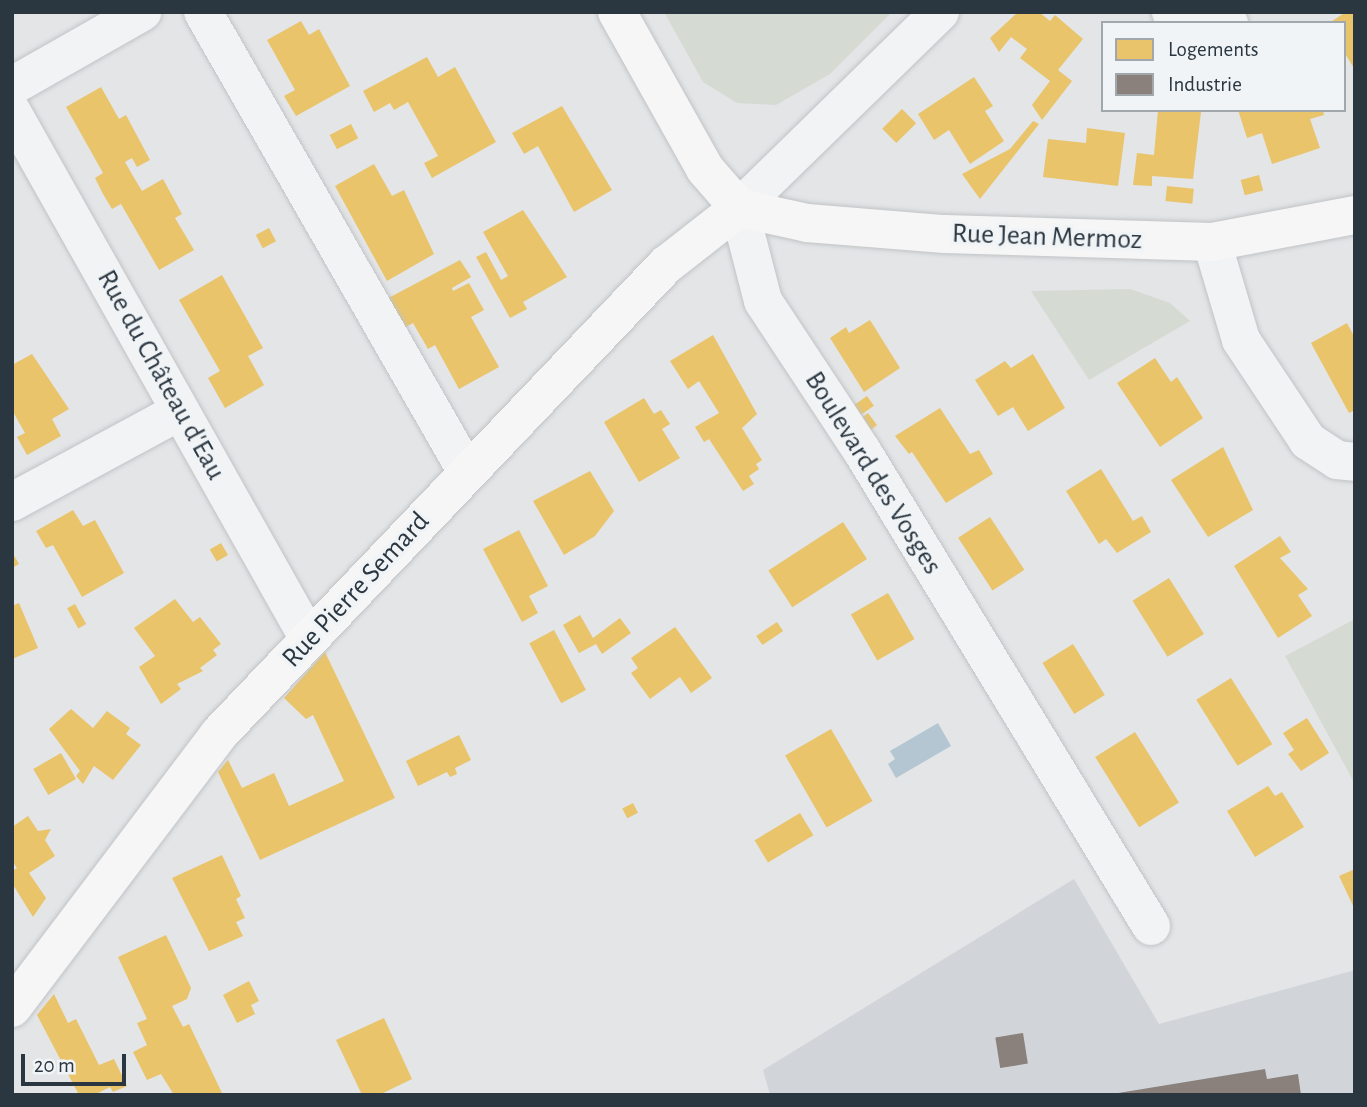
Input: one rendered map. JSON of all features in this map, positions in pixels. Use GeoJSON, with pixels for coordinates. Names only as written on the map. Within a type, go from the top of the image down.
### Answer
{"type":"FeatureCollection","features":[{"type":"Feature","properties":{"kind":"main road","name":"Boulevard des Vosges"},"geometry":{"type":"LineString","coordinates":[[617,12],[705,169],[738,208]]}},
{"type":"Feature","properties":{"kind":"main road","name":"Rue Pierre Semard"},"geometry":{"type":"LineString","coordinates":[[12,1008],[219,734],[666,265],[738,208]]}},
{"type":"Feature","properties":{"kind":"main road","name":"Rue Jean Mermoz"},"geometry":{"type":"LineString","coordinates":[[738,208],[807,223],[945,234],[1212,242],[1355,215]]}},
{"type":"Feature","properties":{"kind":"street"},"geometry":{"type":"LineString","coordinates":[[12,86],[142,12]]}},
{"type":"Feature","properties":{"kind":"street"},"geometry":{"type":"LineString","coordinates":[[203,12],[467,472]]}},
{"type":"Feature","properties":{"kind":"street"},"geometry":{"type":"LineString","coordinates":[[738,208],[940,12]]}},
{"type":"Feature","properties":{"kind":"street"},"geometry":{"type":"LineString","coordinates":[[1171,12],[1218,21]]}},
{"type":"Feature","properties":{"kind":"street","name":"Rue du Château d'Eau"},"geometry":{"type":"LineString","coordinates":[[12,112],[309,639]]}},
{"type":"Feature","properties":{"kind":"street","name":"Boulevard des Vosges"},"geometry":{"type":"LineString","coordinates":[[738,208],[763,301],[862,451],[1151,926]]}},
{"type":"Feature","properties":{"kind":"street"},"geometry":{"type":"LineString","coordinates":[[1212,242],[1241,340],[1308,441],[1337,460],[1355,462]]}},
{"type":"Feature","properties":{"kind":"street"},"geometry":{"type":"LineString","coordinates":[[12,502],[180,411]]}},
{"type":"Feature","properties":{"kind":"shaded area"},"geometry":{"type":"Polygon","coordinates":[[[664,12],[892,12],[830,74],[776,105],[737,103],[703,82],[664,12]]]}},
{"type":"Feature","properties":{"kind":"shaded area"},"geometry":{"type":"Polygon","coordinates":[[[1130,289],[1170,303],[1190,321],[1089,380],[1031,291],[1130,289]]]}},
{"type":"Feature","properties":{"kind":"shaded area"},"geometry":{"type":"Polygon","coordinates":[[[1355,619],[1355,784],[1285,656],[1355,619]]]}},
{"type":"Feature","properties":{"kind":"shaded area"},"geometry":{"type":"Polygon","coordinates":[[[1074,879],[1159,1024],[1355,970],[1355,1095],[770,1095],[763,1070],[1074,879]]]}},
{"type":"Feature","properties":{"kind":"water"},"geometry":{"type":"Polygon","coordinates":[[[938,723],[951,746],[896,778],[888,764],[895,759],[890,751],[938,723]]]}},
{"type":"Feature","properties":{"kind":"building: Logements"},"geometry":{"type":"Polygon","coordinates":[[[1018,12],[1039,12],[1050,21],[1055,15],[1083,39],[1058,70],[1072,81],[1042,120],[1032,105],[1050,81],[1020,58],[1027,49],[1011,37],[999,52],[990,38],[1018,12]]]}},
{"type":"Feature","properties":{"kind":"building: Logements"},"geometry":{"type":"Polygon","coordinates":[[[1346,12],[1355,12],[1355,70],[1346,55],[1346,21],[1332,21],[1346,12]]]}},
{"type":"Feature","properties":{"kind":"building: Logements"},"geometry":{"type":"Polygon","coordinates":[[[301,21],[309,35],[319,29],[350,86],[296,116],[284,96],[295,90],[267,40],[301,21]]]}},
{"type":"Feature","properties":{"kind":"building: Logements"},"geometry":{"type":"Polygon","coordinates":[[[427,57],[438,77],[455,67],[496,142],[432,178],[424,163],[438,156],[408,102],[394,110],[390,103],[374,112],[363,91],[427,57]]]}},
{"type":"Feature","properties":{"kind":"building: Logements"},"geometry":{"type":"Polygon","coordinates":[[[974,77],[993,106],[985,111],[1004,141],[970,164],[949,130],[934,140],[918,114],[974,77]]]}},
{"type":"Feature","properties":{"kind":"building: Logements"},"geometry":{"type":"Polygon","coordinates":[[[101,87],[119,119],[126,115],[150,160],[137,167],[132,158],[125,162],[142,191],[163,179],[182,214],[175,218],[194,250],[159,270],[121,204],[112,209],[103,194],[95,178],[103,173],[66,107],[101,87]]]}},
{"type":"Feature","properties":{"kind":"building: Logements"},"geometry":{"type":"Polygon","coordinates":[[[562,106],[612,190],[574,212],[538,146],[524,154],[512,133],[562,106]]]}},
{"type":"Feature","properties":{"kind":"building: Logements"},"geometry":{"type":"Polygon","coordinates":[[[902,109],[916,123],[896,143],[882,129],[902,109]]]}},
{"type":"Feature","properties":{"kind":"building: Logements"},"geometry":{"type":"Polygon","coordinates":[[[1158,112],[1201,112],[1193,179],[1152,176],[1152,186],[1133,185],[1137,153],[1154,155],[1158,112]]]}},
{"type":"Feature","properties":{"kind":"building: Logements"},"geometry":{"type":"Polygon","coordinates":[[[1239,112],[1323,112],[1324,115],[1310,119],[1320,148],[1272,164],[1262,133],[1247,138],[1239,112]]]}},
{"type":"Feature","properties":{"kind":"building: Logements"},"geometry":{"type":"Polygon","coordinates":[[[1033,121],[1039,124],[980,199],[962,174],[1010,149],[1033,121]]]}},
{"type":"Feature","properties":{"kind":"building: Logements"},"geometry":{"type":"Polygon","coordinates":[[[351,124],[358,138],[337,149],[330,135],[351,124]]]}},
{"type":"Feature","properties":{"kind":"building: Logements"},"geometry":{"type":"Polygon","coordinates":[[[1087,128],[1125,133],[1118,186],[1043,177],[1048,139],[1086,143],[1087,128]]]}},
{"type":"Feature","properties":{"kind":"building: Logements"},"geometry":{"type":"Polygon","coordinates":[[[374,164],[392,196],[404,190],[434,254],[387,281],[335,186],[374,164]]]}},
{"type":"Feature","properties":{"kind":"building: Logements"},"geometry":{"type":"Polygon","coordinates":[[[1259,175],[1263,190],[1245,195],[1241,180],[1259,175]]]}},
{"type":"Feature","properties":{"kind":"building: Logements"},"geometry":{"type":"Polygon","coordinates":[[[1167,186],[1194,189],[1192,204],[1165,201],[1167,186]]]}},
{"type":"Feature","properties":{"kind":"building: Logements"},"geometry":{"type":"Polygon","coordinates":[[[523,210],[567,277],[523,302],[527,309],[510,318],[476,257],[486,252],[501,280],[508,276],[483,232],[523,210]]]}},
{"type":"Feature","properties":{"kind":"building: Logements"},"geometry":{"type":"Polygon","coordinates":[[[269,228],[276,241],[263,248],[256,235],[269,228]]]}},
{"type":"Feature","properties":{"kind":"building: Logements"},"geometry":{"type":"Polygon","coordinates":[[[460,260],[471,277],[452,288],[453,291],[469,283],[484,310],[471,317],[499,367],[459,389],[435,345],[428,349],[413,323],[397,332],[381,302],[460,260]]]}},
{"type":"Feature","properties":{"kind":"building: Logements"},"geometry":{"type":"Polygon","coordinates":[[[222,275],[263,348],[248,356],[264,385],[225,408],[208,378],[220,371],[179,300],[222,275]]]}},
{"type":"Feature","properties":{"kind":"building: Logements"},"geometry":{"type":"Polygon","coordinates":[[[870,320],[900,368],[864,392],[830,338],[846,327],[849,333],[870,320]]]}},
{"type":"Feature","properties":{"kind":"building: Logements"},"geometry":{"type":"Polygon","coordinates":[[[1347,323],[1355,338],[1355,410],[1349,413],[1311,343],[1347,323]]]}},
{"type":"Feature","properties":{"kind":"building: Logements"},"geometry":{"type":"Polygon","coordinates":[[[713,335],[757,414],[742,428],[762,460],[756,464],[759,469],[749,476],[754,484],[743,491],[709,439],[704,442],[695,427],[719,413],[699,381],[688,389],[670,361],[713,335]]]}},
{"type":"Feature","properties":{"kind":"building: Logements"},"geometry":{"type":"Polygon","coordinates":[[[32,354],[69,409],[52,419],[61,436],[27,455],[17,437],[25,433],[12,410],[12,365],[32,354]]]}},
{"type":"Feature","properties":{"kind":"building: Logements"},"geometry":{"type":"Polygon","coordinates":[[[1033,354],[1065,408],[1028,431],[1013,407],[998,416],[975,380],[1005,361],[1011,368],[1033,354]]]}},
{"type":"Feature","properties":{"kind":"building: Logements"},"geometry":{"type":"Polygon","coordinates":[[[1155,358],[1171,382],[1177,377],[1203,418],[1160,447],[1117,383],[1155,358]]]}},
{"type":"Feature","properties":{"kind":"building: Logements"},"geometry":{"type":"Polygon","coordinates":[[[867,396],[874,406],[857,417],[851,407],[867,396]]]}},
{"type":"Feature","properties":{"kind":"building: Logements"},"geometry":{"type":"Polygon","coordinates":[[[644,398],[654,414],[661,410],[670,424],[662,429],[680,458],[639,482],[604,422],[644,398]]]}},
{"type":"Feature","properties":{"kind":"building: Logements"},"geometry":{"type":"Polygon","coordinates":[[[940,408],[970,454],[979,450],[993,474],[946,503],[912,452],[909,454],[895,436],[940,408]]]}},
{"type":"Feature","properties":{"kind":"building: Logements"},"geometry":{"type":"Polygon","coordinates":[[[868,413],[877,425],[870,430],[861,418],[868,413]]]}},
{"type":"Feature","properties":{"kind":"building: Logements"},"geometry":{"type":"Polygon","coordinates":[[[1223,447],[1253,510],[1208,537],[1171,480],[1223,447]]]}},
{"type":"Feature","properties":{"kind":"building: Logements"},"geometry":{"type":"Polygon","coordinates":[[[1101,469],[1133,521],[1142,516],[1151,532],[1117,553],[1106,539],[1099,544],[1066,491],[1101,469]]]}},
{"type":"Feature","properties":{"kind":"building: Logements"},"geometry":{"type":"Polygon","coordinates":[[[590,471],[614,511],[595,536],[564,555],[533,501],[590,471]]]}},
{"type":"Feature","properties":{"kind":"building: Logements"},"geometry":{"type":"Polygon","coordinates":[[[73,510],[83,526],[95,520],[124,573],[82,597],[53,545],[46,548],[36,531],[73,510]]]}},
{"type":"Feature","properties":{"kind":"building: Logements"},"geometry":{"type":"Polygon","coordinates":[[[990,517],[1024,570],[992,591],[958,538],[990,517]]]}},
{"type":"Feature","properties":{"kind":"building: Logements"},"geometry":{"type":"Polygon","coordinates":[[[843,522],[867,559],[792,607],[768,570],[843,522]]]}},
{"type":"Feature","properties":{"kind":"building: Logements"},"geometry":{"type":"Polygon","coordinates":[[[519,530],[548,586],[529,596],[538,613],[522,622],[483,549],[519,530]]]}},
{"type":"Feature","properties":{"kind":"building: Logements"},"geometry":{"type":"Polygon","coordinates":[[[1280,536],[1291,552],[1280,558],[1308,589],[1298,595],[1312,616],[1278,638],[1234,566],[1280,536]]]}},
{"type":"Feature","properties":{"kind":"building: Logements"},"geometry":{"type":"Polygon","coordinates":[[[221,543],[228,555],[217,562],[210,550],[221,543]]]}},
{"type":"Feature","properties":{"kind":"building: Logements"},"geometry":{"type":"Polygon","coordinates":[[[12,552],[19,564],[12,568],[12,552]]]}},
{"type":"Feature","properties":{"kind":"building: Logements"},"geometry":{"type":"Polygon","coordinates":[[[1169,578],[1204,634],[1168,657],[1133,601],[1169,578]]]}},
{"type":"Feature","properties":{"kind":"building: Logements"},"geometry":{"type":"Polygon","coordinates":[[[888,593],[914,639],[877,660],[851,614],[888,593]]]}},
{"type":"Feature","properties":{"kind":"building: Logements"},"geometry":{"type":"Polygon","coordinates":[[[175,599],[193,622],[200,617],[221,644],[213,650],[217,655],[200,668],[203,671],[177,684],[181,689],[161,704],[139,667],[155,656],[134,628],[175,599]]]}},
{"type":"Feature","properties":{"kind":"building: Logements"},"geometry":{"type":"Polygon","coordinates":[[[19,603],[38,648],[12,659],[12,606],[19,603]]]}},
{"type":"Feature","properties":{"kind":"building: Logements"},"geometry":{"type":"Polygon","coordinates":[[[75,604],[86,624],[78,628],[67,608],[75,604]]]}},
{"type":"Feature","properties":{"kind":"building: Logements"},"geometry":{"type":"Polygon","coordinates":[[[580,615],[593,638],[620,618],[631,633],[602,654],[596,644],[579,653],[563,625],[580,615]]]}},
{"type":"Feature","properties":{"kind":"building: Logements"},"geometry":{"type":"Polygon","coordinates":[[[777,622],[783,631],[762,645],[756,636],[777,622]]]}},
{"type":"Feature","properties":{"kind":"building: Logements"},"geometry":{"type":"Polygon","coordinates":[[[675,627],[712,678],[691,693],[680,677],[650,699],[631,673],[638,668],[631,658],[675,627]]]}},
{"type":"Feature","properties":{"kind":"building: Logements"},"geometry":{"type":"Polygon","coordinates":[[[554,630],[586,690],[561,703],[529,643],[554,630]]]}},
{"type":"Feature","properties":{"kind":"building: Logements"},"geometry":{"type":"Polygon","coordinates":[[[1073,644],[1105,695],[1074,714],[1042,663],[1073,644]]]}},
{"type":"Feature","properties":{"kind":"building: Logements"},"geometry":{"type":"Polygon","coordinates":[[[325,652],[395,798],[260,860],[218,772],[228,760],[242,788],[274,773],[289,806],[344,781],[313,715],[306,719],[284,698],[325,652]]]}},
{"type":"Feature","properties":{"kind":"building: Logements"},"geometry":{"type":"Polygon","coordinates":[[[1231,678],[1272,744],[1238,766],[1196,700],[1231,678]]]}},
{"type":"Feature","properties":{"kind":"building: Logements"},"geometry":{"type":"Polygon","coordinates":[[[71,709],[93,728],[107,711],[130,728],[126,734],[141,745],[113,780],[94,766],[83,784],[76,776],[80,771],[49,729],[71,709]]]}},
{"type":"Feature","properties":{"kind":"building: Logements"},"geometry":{"type":"Polygon","coordinates":[[[1307,718],[1329,753],[1301,771],[1288,754],[1294,750],[1283,733],[1307,718]]]}},
{"type":"Feature","properties":{"kind":"building: Logements"},"geometry":{"type":"Polygon","coordinates":[[[831,729],[873,801],[827,827],[785,756],[831,729]]]}},
{"type":"Feature","properties":{"kind":"building: Logements"},"geometry":{"type":"Polygon","coordinates":[[[1135,732],[1179,802],[1139,827],[1095,757],[1135,732]]]}},
{"type":"Feature","properties":{"kind":"building: Logements"},"geometry":{"type":"Polygon","coordinates":[[[459,735],[471,760],[455,768],[457,774],[450,777],[447,772],[418,786],[406,761],[459,735]]]}},
{"type":"Feature","properties":{"kind":"building: Logements"},"geometry":{"type":"Polygon","coordinates":[[[61,753],[76,779],[48,795],[33,769],[61,753]]]}},
{"type":"Feature","properties":{"kind":"building: Logements"},"geometry":{"type":"Polygon","coordinates":[[[1268,786],[1275,796],[1282,792],[1304,827],[1255,857],[1227,811],[1268,786]]]}},
{"type":"Feature","properties":{"kind":"building: Logements"},"geometry":{"type":"Polygon","coordinates":[[[633,803],[638,813],[627,818],[622,808],[633,803]]]}},
{"type":"Feature","properties":{"kind":"building: Logements"},"geometry":{"type":"Polygon","coordinates":[[[800,813],[813,835],[768,863],[755,840],[800,813]]]}},
{"type":"Feature","properties":{"kind":"building: Logements"},"geometry":{"type":"Polygon","coordinates":[[[28,816],[38,831],[51,829],[45,840],[55,856],[29,873],[46,898],[33,917],[12,883],[12,871],[17,868],[12,861],[12,827],[28,816]]]}},
{"type":"Feature","properties":{"kind":"building: Logements"},"geometry":{"type":"Polygon","coordinates":[[[222,855],[241,896],[236,899],[245,918],[236,922],[243,936],[209,951],[172,878],[222,855]]]}},
{"type":"Feature","properties":{"kind":"building: Logements"},"geometry":{"type":"Polygon","coordinates":[[[1355,869],[1355,910],[1339,876],[1355,869]]]}},
{"type":"Feature","properties":{"kind":"building: Logements"},"geometry":{"type":"Polygon","coordinates":[[[166,935],[191,988],[187,999],[172,1006],[183,1027],[189,1024],[223,1095],[174,1095],[161,1074],[147,1080],[133,1052],[147,1045],[137,1023],[147,1019],[118,957],[166,935]]]}},
{"type":"Feature","properties":{"kind":"building: Logements"},"geometry":{"type":"Polygon","coordinates":[[[249,981],[259,1001],[251,1005],[255,1014],[237,1023],[223,995],[249,981]]]}},
{"type":"Feature","properties":{"kind":"building: Logements"},"geometry":{"type":"Polygon","coordinates":[[[54,994],[68,1023],[76,1019],[99,1065],[114,1059],[127,1086],[113,1092],[110,1087],[94,1095],[79,1095],[37,1015],[54,994]]]}},
{"type":"Feature","properties":{"kind":"building: Logements"},"geometry":{"type":"Polygon","coordinates":[[[384,1018],[412,1079],[379,1095],[362,1095],[336,1040],[384,1018]]]}},
{"type":"Feature","properties":{"kind":"building: Industrie"},"geometry":{"type":"Polygon","coordinates":[[[1023,1033],[1028,1064],[1000,1068],[995,1037],[1023,1033]]]}},
{"type":"Feature","properties":{"kind":"building: Industrie"},"geometry":{"type":"Polygon","coordinates":[[[1265,1069],[1267,1079],[1298,1074],[1301,1095],[1106,1095],[1265,1069]]]}}]}
